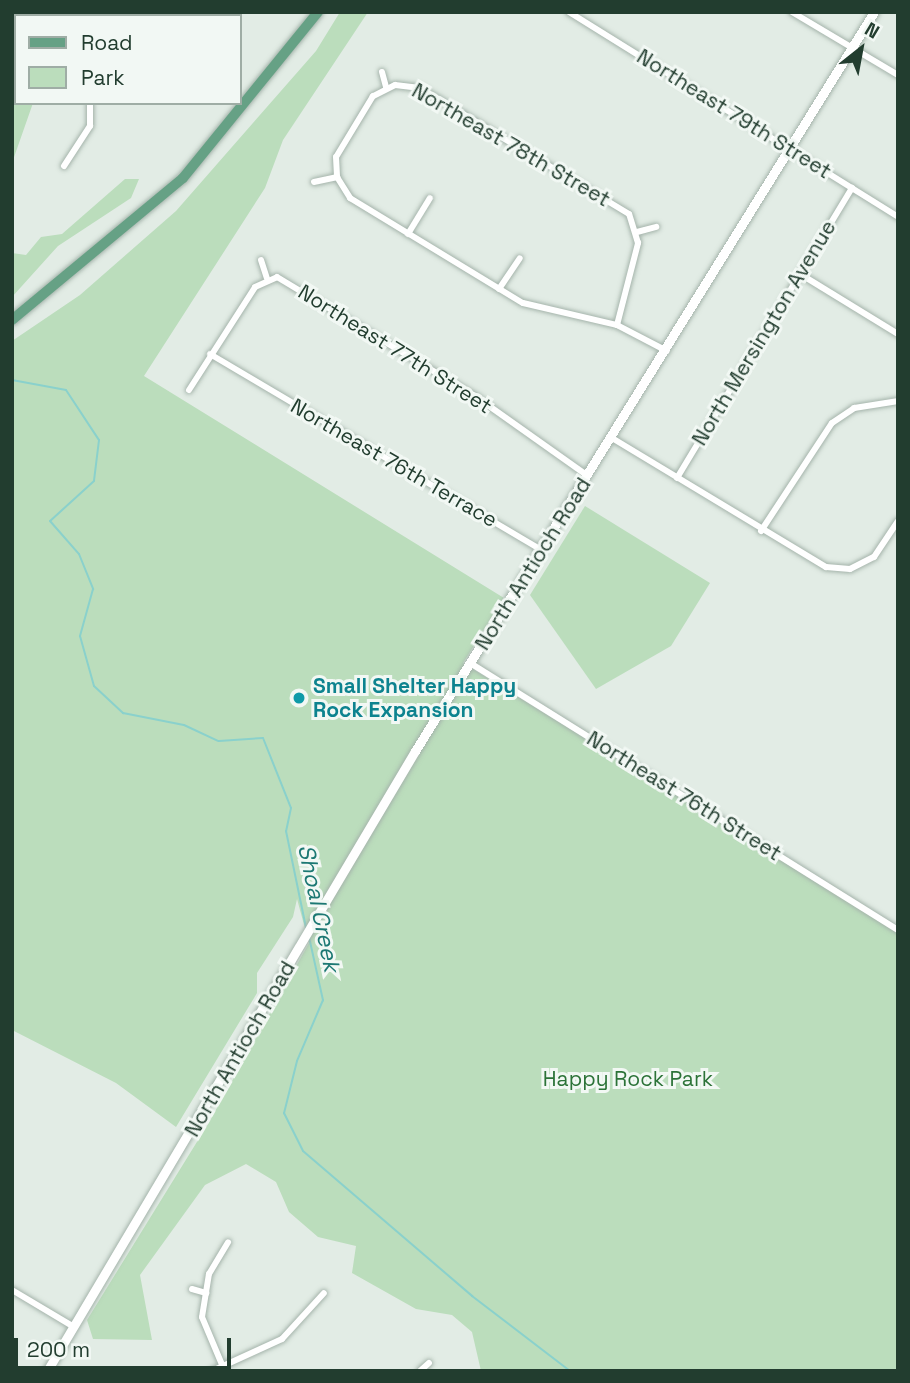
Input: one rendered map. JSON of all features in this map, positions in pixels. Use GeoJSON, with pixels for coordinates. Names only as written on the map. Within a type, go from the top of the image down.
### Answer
{"type":"FeatureCollection","features":[{"type":"Feature","properties":{"kind":"main road"},"geometry":{"type":"LineString","coordinates":[[12,320],[38,303],[183,178],[318,12]]}},
{"type":"Feature","properties":{"kind":"street","name":"Northeast 79th Street"},"geometry":{"type":"LineString","coordinates":[[569,12],[898,217]]}},
{"type":"Feature","properties":{"kind":"street"},"geometry":{"type":"LineString","coordinates":[[792,12],[898,75]]}},
{"type":"Feature","properties":{"kind":"street","name":"North Antioch Road"},"geometry":{"type":"LineString","coordinates":[[47,1371],[470,663],[667,351],[873,12]]}},
{"type":"Feature","properties":{"kind":"street"},"geometry":{"type":"LineString","coordinates":[[382,72],[386,87]]}},
{"type":"Feature","properties":{"kind":"street","name":"Northeast 78th Street"},"geometry":{"type":"LineString","coordinates":[[337,177],[338,152],[373,96],[386,87],[420,88],[622,208],[638,232]]}},
{"type":"Feature","properties":{"kind":"street"},"geometry":{"type":"LineString","coordinates":[[64,166],[90,126],[90,105]]}},
{"type":"Feature","properties":{"kind":"street"},"geometry":{"type":"LineString","coordinates":[[314,182],[337,177],[350,198],[499,289],[544,312],[617,326],[667,351]]}},
{"type":"Feature","properties":{"kind":"street","name":"North Mersington Avenue"},"geometry":{"type":"LineString","coordinates":[[677,478],[852,188]]}},
{"type":"Feature","properties":{"kind":"street"},"geometry":{"type":"LineString","coordinates":[[408,234],[430,198]]}},
{"type":"Feature","properties":{"kind":"street"},"geometry":{"type":"LineString","coordinates":[[617,326],[638,232],[656,228]]}},
{"type":"Feature","properties":{"kind":"street"},"geometry":{"type":"LineString","coordinates":[[499,289],[520,258]]}},
{"type":"Feature","properties":{"kind":"street"},"geometry":{"type":"LineString","coordinates":[[190,390],[210,354],[267,278],[261,260]]}},
{"type":"Feature","properties":{"kind":"street"},"geometry":{"type":"LineString","coordinates":[[800,274],[898,334]]}},
{"type":"Feature","properties":{"kind":"street","name":"Northeast 77th Street"},"geometry":{"type":"LineString","coordinates":[[267,278],[287,281],[475,396],[521,435],[588,476]]}},
{"type":"Feature","properties":{"kind":"street","name":"Northeast 76th Terrace"},"geometry":{"type":"LineString","coordinates":[[210,354],[543,550]]}},
{"type":"Feature","properties":{"kind":"street"},"geometry":{"type":"LineString","coordinates":[[761,531],[832,423],[855,408],[898,401]]}},
{"type":"Feature","properties":{"kind":"street"},"geometry":{"type":"LineString","coordinates":[[612,438],[810,561],[842,569],[874,557],[898,521]]}},
{"type":"Feature","properties":{"kind":"street","name":"Northeast 76th Street"},"geometry":{"type":"LineString","coordinates":[[470,663],[898,930]]}},
{"type":"Feature","properties":{"kind":"street"},"geometry":{"type":"LineString","coordinates":[[223,1367],[202,1317],[206,1293],[228,1242]]}},
{"type":"Feature","properties":{"kind":"street"},"geometry":{"type":"LineString","coordinates":[[192,1289],[206,1293]]}},
{"type":"Feature","properties":{"kind":"street"},"geometry":{"type":"LineString","coordinates":[[12,1290],[74,1327]]}},
{"type":"Feature","properties":{"kind":"street"},"geometry":{"type":"LineString","coordinates":[[212,1371],[282,1339],[324,1293]]}},
{"type":"Feature","properties":{"kind":"street"},"geometry":{"type":"LineString","coordinates":[[420,1371],[429,1363]]}},
{"type":"Feature","properties":{"kind":"green space"},"geometry":{"type":"Polygon","coordinates":[[[12,12],[46,14],[14,14],[14,105],[32,105],[12,163],[12,12]]]}},
{"type":"Feature","properties":{"kind":"green space","name":"Happy Rock Park"},"geometry":{"type":"Polygon","coordinates":[[[340,12],[368,12],[283,140],[265,188],[144,376],[504,598],[463,663],[898,932],[898,1371],[481,1371],[472,1332],[452,1315],[416,1309],[352,1273],[356,1246],[318,1237],[289,1212],[276,1182],[246,1164],[205,1185],[140,1275],[152,1340],[93,1339],[87,1320],[208,1124],[309,943],[297,899],[293,917],[257,973],[257,993],[176,1127],[116,1083],[12,1030],[12,341],[80,295],[176,211],[316,51],[340,12]]]}},
{"type":"Feature","properties":{"kind":"green space"},"geometry":{"type":"Polygon","coordinates":[[[125,179],[139,179],[131,198],[58,246],[12,297],[12,253],[26,255],[41,237],[62,234],[125,179]]]}},
{"type":"Feature","properties":{"kind":"green space"},"geometry":{"type":"Polygon","coordinates":[[[585,506],[710,583],[671,646],[596,689],[530,595],[585,506]]]}},
{"type":"Feature","properties":{"kind":"waterway","name":"Shoal Creek"},"geometry":{"type":"LineString","coordinates":[[12,380],[66,390],[99,440],[94,481],[50,521],[79,554],[93,589],[80,636],[94,686],[123,713],[184,725],[219,741],[263,738],[291,808],[286,831],[306,928]]}},
{"type":"Feature","properties":{"kind":"waterway","name":"Shoal Creek"},"geometry":{"type":"LineString","coordinates":[[309,937],[323,1000],[297,1061],[284,1113],[303,1151],[472,1296],[570,1371]]}},
{"type":"Feature","properties":{"kind":"place","name":"Small Shelter Happy Rock Expansion"},"geometry":{"type":"Point","coordinates":[299,698]}}]}
